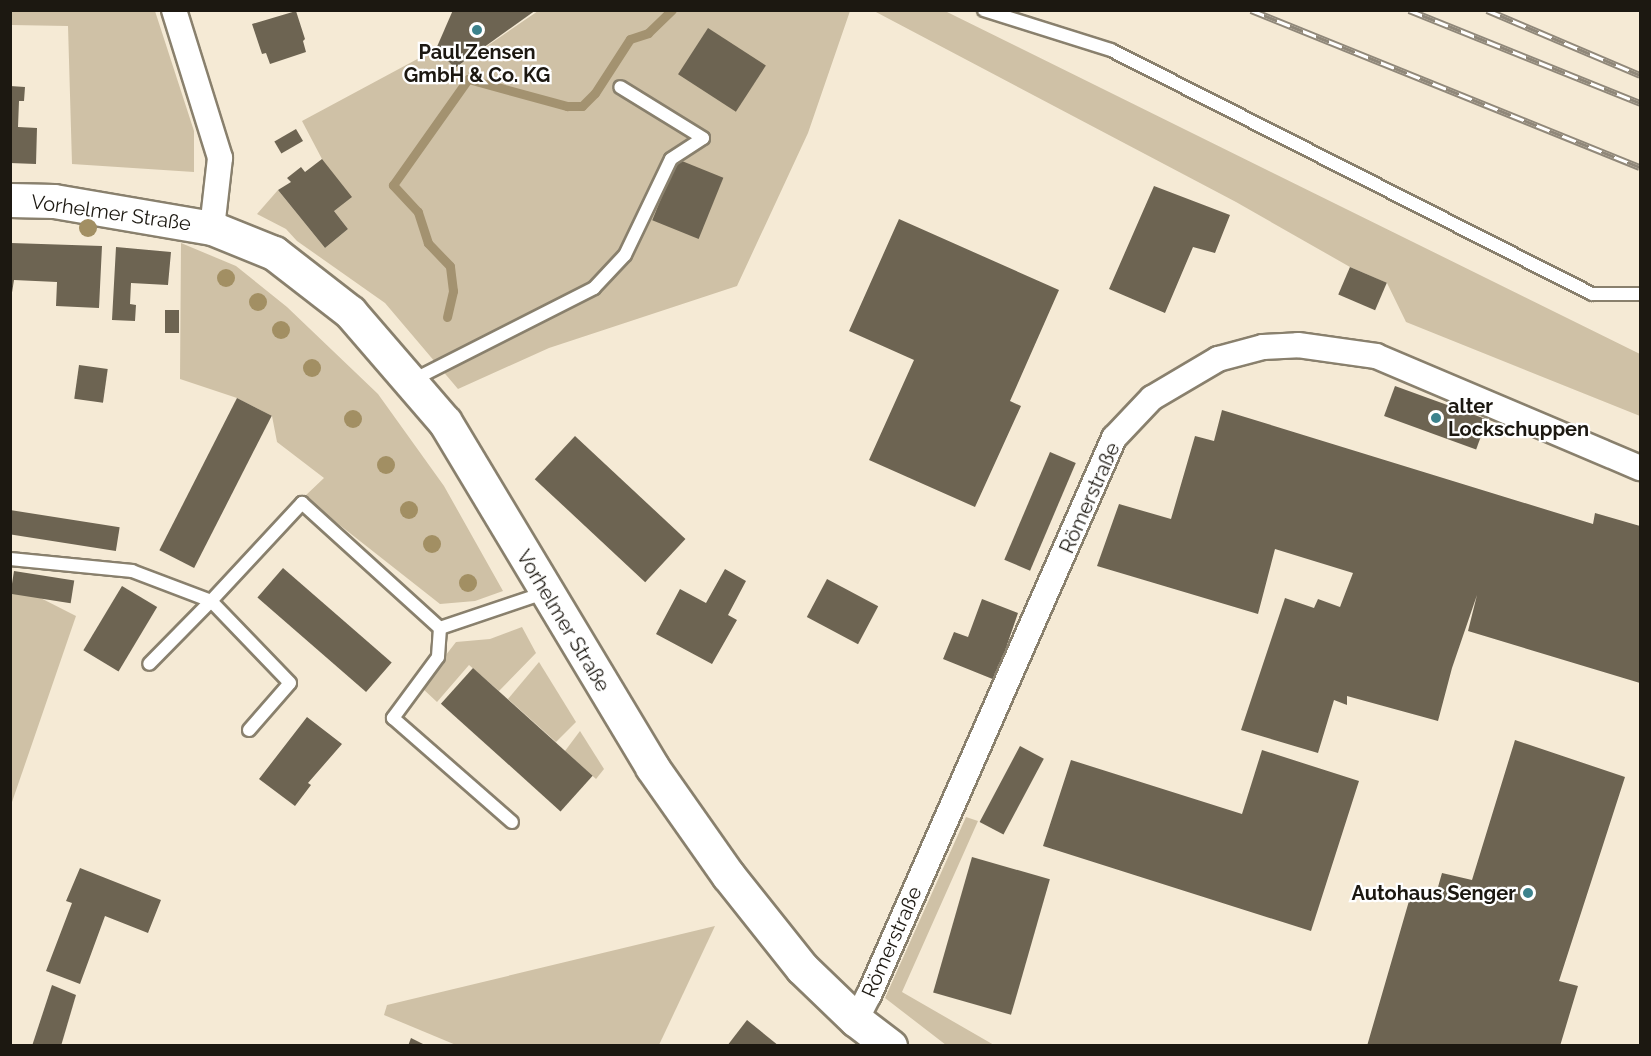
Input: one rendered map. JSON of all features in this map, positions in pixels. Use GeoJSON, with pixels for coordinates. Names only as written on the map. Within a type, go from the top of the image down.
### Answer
{"type":"FeatureCollection","features":[{"type":"Feature","properties":{"kind":"street","name":"Vorhelmer Straße"},"geometry":{"type":"LineString","coordinates":[[174,10],[220,158],[212,228]]}},
{"type":"Feature","properties":{"kind":"street","name":"Vorhelmer Straße"},"geometry":{"type":"LineString","coordinates":[[10,200],[54,201],[212,228],[274,253],[350,312],[412,381],[445,422],[652,767],[728,875],[802,968],[856,1020],[890,1046]]}},
{"type":"Feature","properties":{"kind":"street","name":"Römerstraße"},"geometry":{"type":"LineString","coordinates":[[856,1020],[946,822],[1114,438],[1152,398],[1218,358],[1263,347],[1298,345],[1376,356],[1641,468]]}},
{"type":"Feature","properties":{"kind":"lane"},"geometry":{"type":"LineString","coordinates":[[984,10],[1111,50],[1592,294],[1641,294]]}},
{"type":"Feature","properties":{"kind":"lane"},"geometry":{"type":"LineString","coordinates":[[412,381],[594,288],[625,255],[670,159],[703,138],[620,87]]}},
{"type":"Feature","properties":{"kind":"lane"},"geometry":{"type":"LineString","coordinates":[[149,664],[302,503],[440,628]]}},
{"type":"Feature","properties":{"kind":"lane"},"geometry":{"type":"LineString","coordinates":[[10,559],[132,571],[211,601],[290,683],[249,730]]}},
{"type":"Feature","properties":{"kind":"lane"},"geometry":{"type":"LineString","coordinates":[[440,628],[545,592]]}},
{"type":"Feature","properties":{"kind":"lane"},"geometry":{"type":"LineString","coordinates":[[440,628],[438,657],[393,718],[512,822]]}},
{"type":"Feature","properties":{"kind":"shaded area"},"geometry":{"type":"Polygon","coordinates":[[[10,11],[155,11],[194,131],[194,172],[72,164],[68,26],[11,25],[10,11]]]}},
{"type":"Feature","properties":{"kind":"shaded area"},"geometry":{"type":"Polygon","coordinates":[[[538,11],[850,11],[808,133],[737,286],[549,348],[458,389],[385,303],[297,241],[286,229],[257,214],[278,190],[325,248],[348,229],[334,211],[322,159],[302,121],[436,49],[455,68],[538,11]]]}},
{"type":"Feature","properties":{"kind":"shaded area"},"geometry":{"type":"Polygon","coordinates":[[[874,11],[945,11],[1640,354],[1640,416],[1406,322],[1387,283],[1350,267],[1236,202],[874,11]]]}},
{"type":"Feature","properties":{"kind":"shaded area"},"geometry":{"type":"Polygon","coordinates":[[[181,243],[236,266],[287,307],[378,394],[444,486],[503,591],[475,601],[440,604],[304,497],[324,478],[277,442],[272,416],[237,398],[180,379],[181,243]]]}},
{"type":"Feature","properties":{"kind":"shaded area"},"geometry":{"type":"Polygon","coordinates":[[[11,583],[76,616],[11,805],[11,583]]]}},
{"type":"Feature","properties":{"kind":"shaded area"},"geometry":{"type":"Polygon","coordinates":[[[522,627],[536,653],[499,691],[469,665],[437,702],[421,687],[456,642],[490,639],[522,627]]]}},
{"type":"Feature","properties":{"kind":"shaded area"},"geometry":{"type":"Polygon","coordinates":[[[539,662],[576,722],[556,742],[508,699],[539,662]]]}},
{"type":"Feature","properties":{"kind":"shaded area"},"geometry":{"type":"Polygon","coordinates":[[[580,731],[604,769],[596,779],[565,751],[580,731]]]}},
{"type":"Feature","properties":{"kind":"shaded area"},"geometry":{"type":"Polygon","coordinates":[[[966,817],[978,821],[902,992],[994,1045],[946,1045],[885,998],[966,817]]]}},
{"type":"Feature","properties":{"kind":"shaded area"},"geometry":{"type":"Polygon","coordinates":[[[715,926],[659,1045],[456,1045],[384,1015],[387,1005],[715,926]]]}},
{"type":"Feature","properties":{"kind":"building","name":"Paul Zensen GmbH & Co. KG"},"geometry":{"type":"Polygon","coordinates":[[[453,10],[536,10],[455,68],[436,49],[453,10]]]}},
{"type":"Feature","properties":{"kind":"building"},"geometry":{"type":"Polygon","coordinates":[[[296,11],[305,39],[303,41],[306,52],[270,64],[266,53],[262,54],[252,24],[296,11]]]}},
{"type":"Feature","properties":{"kind":"building"},"geometry":{"type":"Polygon","coordinates":[[[708,28],[766,66],[736,112],[678,74],[708,28]]]}},
{"type":"Feature","properties":{"kind":"building"},"geometry":{"type":"Polygon","coordinates":[[[10,86],[25,87],[24,101],[19,101],[18,127],[37,128],[36,164],[10,163],[10,86]]]}},
{"type":"Feature","properties":{"kind":"building"},"geometry":{"type":"Polygon","coordinates":[[[296,129],[303,141],[281,154],[274,142],[296,129]]]}},
{"type":"Feature","properties":{"kind":"building"},"geometry":{"type":"Polygon","coordinates":[[[322,159],[352,197],[334,211],[348,229],[325,248],[278,190],[291,182],[287,178],[301,167],[305,172],[322,159]]]}},
{"type":"Feature","properties":{"kind":"building"},"geometry":{"type":"Polygon","coordinates":[[[677,159],[723,178],[699,239],[652,220],[677,159]]]}},
{"type":"Feature","properties":{"kind":"building"},"geometry":{"type":"Polygon","coordinates":[[[1154,186],[1230,215],[1215,253],[1193,247],[1165,313],[1109,289],[1154,186]]]}},
{"type":"Feature","properties":{"kind":"building"},"geometry":{"type":"Polygon","coordinates":[[[899,219],[1059,290],[1010,401],[1021,406],[975,507],[869,460],[914,360],[849,331],[899,219]]]}},
{"type":"Feature","properties":{"kind":"building"},"geometry":{"type":"Polygon","coordinates":[[[11,243],[102,246],[99,308],[56,306],[57,282],[14,280],[10,305],[11,243]]]}},
{"type":"Feature","properties":{"kind":"building"},"geometry":{"type":"Polygon","coordinates":[[[116,247],[171,252],[168,285],[131,283],[130,304],[136,305],[135,321],[112,320],[116,247]]]}},
{"type":"Feature","properties":{"kind":"building"},"geometry":{"type":"Polygon","coordinates":[[[1350,267],[1387,283],[1375,310],[1338,295],[1350,267]]]}},
{"type":"Feature","properties":{"kind":"building"},"geometry":{"type":"Polygon","coordinates":[[[165,310],[179,310],[179,333],[165,333],[165,310]]]}},
{"type":"Feature","properties":{"kind":"building"},"geometry":{"type":"Polygon","coordinates":[[[79,365],[108,369],[103,403],[74,399],[79,365]]]}},
{"type":"Feature","properties":{"kind":"building","name":"alter Lockschuppen"},"geometry":{"type":"Polygon","coordinates":[[[1395,386],[1487,420],[1476,450],[1384,416],[1395,386]]]}},
{"type":"Feature","properties":{"kind":"building"},"geometry":{"type":"Polygon","coordinates":[[[237,398],[272,416],[194,568],[159,550],[237,398]]]}},
{"type":"Feature","properties":{"kind":"building"},"geometry":{"type":"Polygon","coordinates":[[[1222,410],[1593,524],[1595,513],[1640,526],[1640,683],[1468,631],[1477,595],[1452,668],[1438,721],[1347,696],[1347,705],[1334,700],[1318,753],[1241,730],[1285,598],[1314,608],[1318,599],[1340,607],[1353,573],[1275,549],[1258,614],[1097,566],[1119,504],[1171,519],[1195,436],[1214,441],[1222,410]]]}},
{"type":"Feature","properties":{"kind":"building"},"geometry":{"type":"Polygon","coordinates":[[[575,436],[685,539],[645,582],[535,479],[575,436]]]}},
{"type":"Feature","properties":{"kind":"building"},"geometry":{"type":"Polygon","coordinates":[[[1050,452],[1076,463],[1030,571],[1004,560],[1050,452]]]}},
{"type":"Feature","properties":{"kind":"building"},"geometry":{"type":"Polygon","coordinates":[[[10,510],[120,527],[116,551],[10,534],[10,510]]]}},
{"type":"Feature","properties":{"kind":"building"},"geometry":{"type":"Polygon","coordinates":[[[283,568],[392,662],[366,692],[257,597],[283,568]]]}},
{"type":"Feature","properties":{"kind":"building"},"geometry":{"type":"Polygon","coordinates":[[[725,569],[746,581],[728,615],[737,620],[712,664],[656,634],[680,589],[706,603],[725,569]]]}},
{"type":"Feature","properties":{"kind":"building"},"geometry":{"type":"Polygon","coordinates":[[[14,571],[74,581],[71,603],[10,594],[14,571]]]}},
{"type":"Feature","properties":{"kind":"building"},"geometry":{"type":"Polygon","coordinates":[[[827,579],[878,606],[858,644],[807,617],[827,579]]]}},
{"type":"Feature","properties":{"kind":"building"},"geometry":{"type":"Polygon","coordinates":[[[122,586],[157,607],[119,671],[83,650],[122,586]]]}},
{"type":"Feature","properties":{"kind":"building"},"geometry":{"type":"Polygon","coordinates":[[[982,599],[1018,613],[995,680],[943,659],[954,632],[968,637],[982,599]]]}},
{"type":"Feature","properties":{"kind":"building"},"geometry":{"type":"Polygon","coordinates":[[[473,668],[593,776],[561,811],[441,704],[473,668]]]}},
{"type":"Feature","properties":{"kind":"building"},"geometry":{"type":"Polygon","coordinates":[[[307,717],[342,744],[308,783],[311,785],[295,806],[259,779],[307,717]]]}},
{"type":"Feature","properties":{"kind":"building"},"geometry":{"type":"Polygon","coordinates":[[[1515,740],[1625,777],[1559,981],[1578,986],[1560,1046],[1367,1046],[1411,894],[1434,901],[1442,873],[1472,880],[1515,740]]]}},
{"type":"Feature","properties":{"kind":"building"},"geometry":{"type":"Polygon","coordinates":[[[1020,746],[1044,759],[1003,835],[980,822],[1020,746]]]}},
{"type":"Feature","properties":{"kind":"building"},"geometry":{"type":"Polygon","coordinates":[[[1262,750],[1359,781],[1311,931],[1043,846],[1071,760],[1242,814],[1262,750]]]}},
{"type":"Feature","properties":{"kind":"building"},"geometry":{"type":"Polygon","coordinates":[[[972,857],[1050,879],[1011,1015],[933,993],[972,857]]]}},
{"type":"Feature","properties":{"kind":"building"},"geometry":{"type":"Polygon","coordinates":[[[80,868],[161,900],[148,933],[105,916],[80,984],[46,971],[72,903],[66,901],[80,868]]]}},
{"type":"Feature","properties":{"kind":"building"},"geometry":{"type":"Polygon","coordinates":[[[52,985],[76,995],[61,1046],[32,1046],[52,985]]]}},
{"type":"Feature","properties":{"kind":"building"},"geometry":{"type":"Polygon","coordinates":[[[747,1020],[779,1046],[727,1046],[747,1020]]]}},
{"type":"Feature","properties":{"kind":"building"},"geometry":{"type":"Polygon","coordinates":[[[411,1038],[427,1046],[408,1046],[411,1038]]]}},
{"type":"Feature","properties":{"kind":"waterway"},"geometry":{"type":"LineString","coordinates":[[447,317],[453,291],[450,266],[428,243],[418,212],[393,185],[468,79],[567,106],[582,106],[595,93],[630,39],[648,33],[672,10]]}},
{"type":"Feature","properties":{"kind":"railway"},"geometry":{"type":"LineString","coordinates":[[1251,10],[1640,167]]}},
{"type":"Feature","properties":{"kind":"railway"},"geometry":{"type":"LineString","coordinates":[[1409,10],[1640,103]]}},
{"type":"Feature","properties":{"kind":"railway"},"geometry":{"type":"LineString","coordinates":[[1487,10],[1640,75]]}},
{"type":"Feature","properties":{"kind":"place","name":"Paul Zensen GmbH & Co. KG"},"geometry":{"type":"Point","coordinates":[477,30]}},
{"type":"Feature","properties":{"kind":"place","name":"alter Lockschuppen"},"geometry":{"type":"Point","coordinates":[1436,418]}},
{"type":"Feature","properties":{"kind":"place","name":"Autohaus Senger"},"geometry":{"type":"Point","coordinates":[1528,893]}}]}
